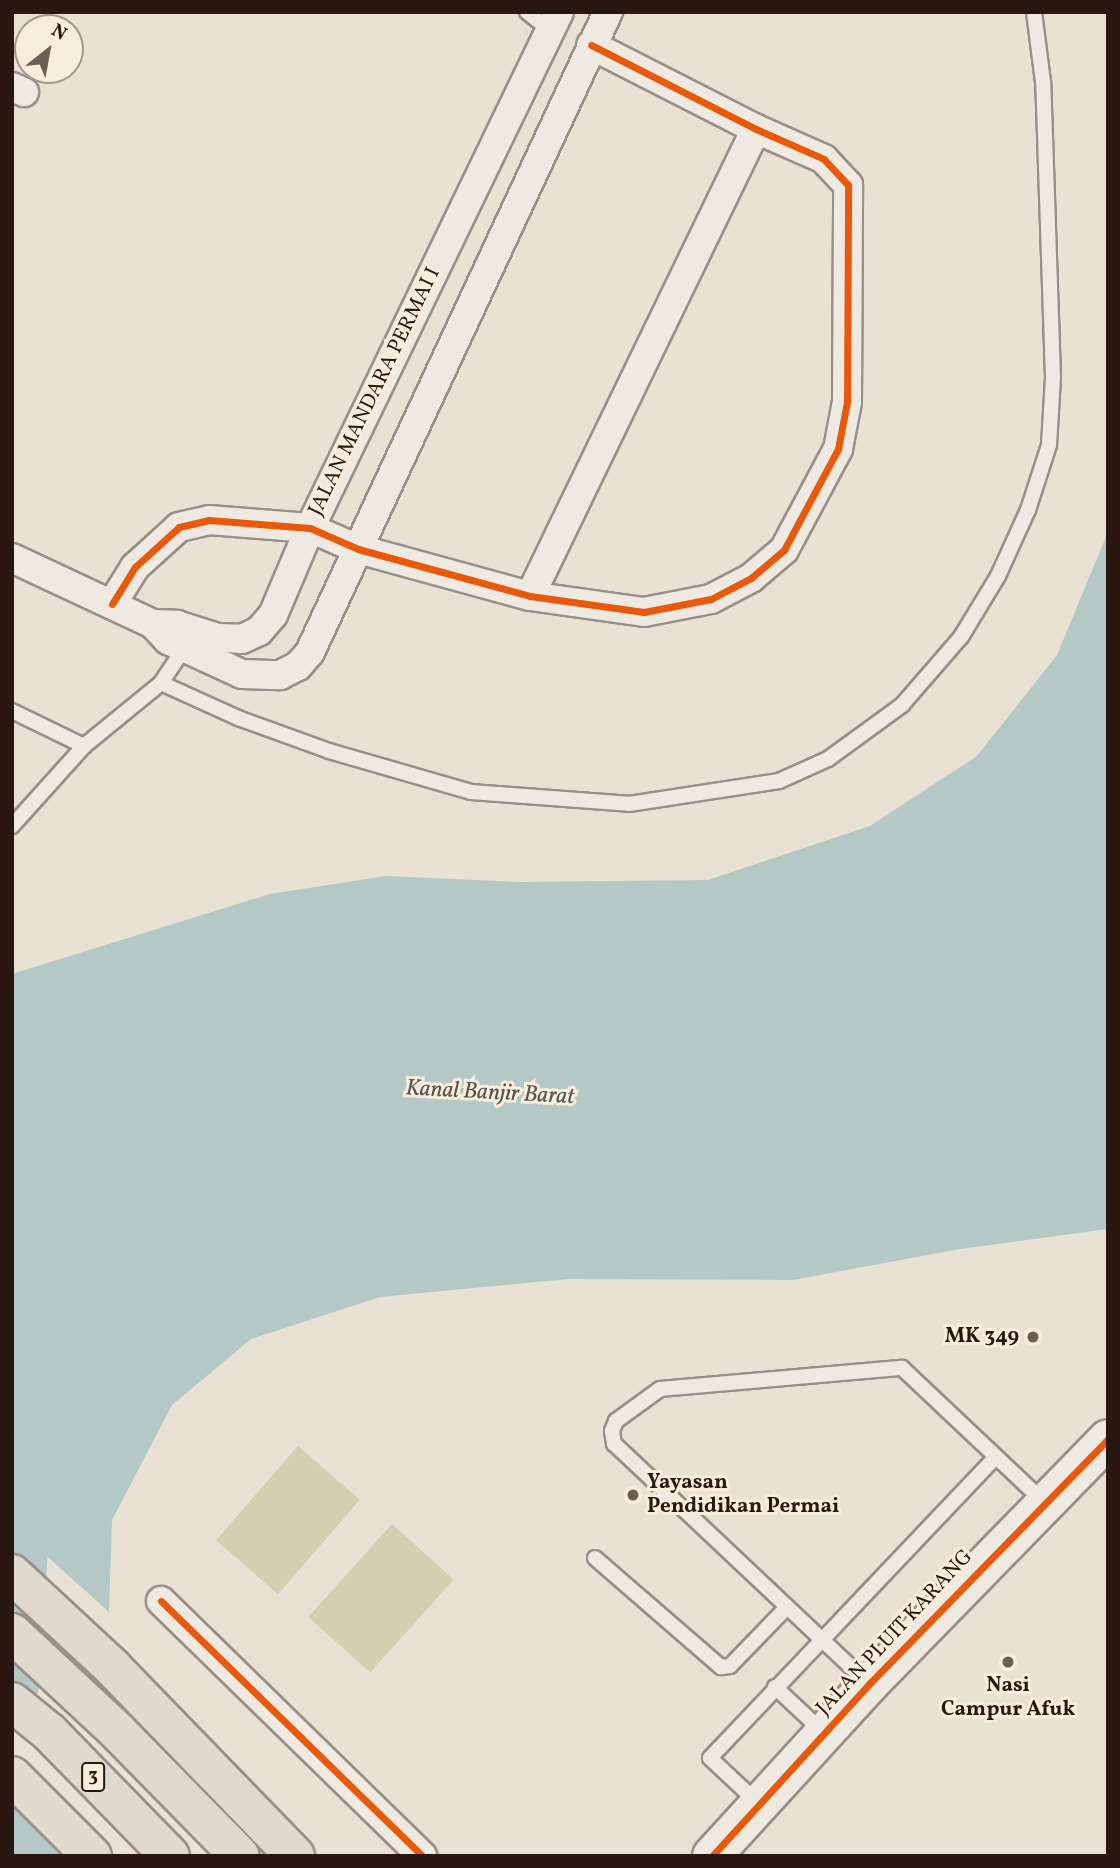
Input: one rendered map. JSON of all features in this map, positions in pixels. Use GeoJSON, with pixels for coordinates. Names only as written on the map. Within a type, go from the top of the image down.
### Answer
{"type":"FeatureCollection","features":[{"type":"Feature","properties":{"kind":"highway"},"geometry":{"type":"LineString","coordinates":[[12,1574],[112,1667],[295,1856]]}},
{"type":"Feature","properties":{"kind":"highway","name":"3"},"geometry":{"type":"LineString","coordinates":[[12,1633],[117,1731],[240,1856]]}},
{"type":"Feature","properties":{"kind":"highway","name":"3"},"geometry":{"type":"LineString","coordinates":[[12,1702],[49,1732],[170,1856]]}},
{"type":"Feature","properties":{"kind":"highway"},"geometry":{"type":"LineString","coordinates":[[12,1776],[92,1856]]}},
{"type":"Feature","properties":{"kind":"street","name":"JALAN MANDARA PERMAI I"},"geometry":{"type":"LineString","coordinates":[[12,558],[153,624],[177,625],[189,640],[242,674],[280,675],[298,666],[310,652],[608,12]]}},
{"type":"Feature","properties":{"kind":"street","name":"JALAN MANDARA PERMAI I"},"geometry":{"type":"LineString","coordinates":[[189,640],[242,639],[259,631],[273,615],[310,528],[554,21]]}},
{"type":"Feature","properties":{"kind":"street"},"geometry":{"type":"LineString","coordinates":[[112,604],[135,567],[179,527],[209,520],[310,528],[358,549],[530,596],[644,612],[711,599],[751,578],[784,550],[838,449],[847,402],[848,185],[824,159],[756,129],[591,45]]}},
{"type":"Feature","properties":{"kind":"street"},"geometry":{"type":"LineString","coordinates":[[530,596],[756,129]]}},
{"type":"Feature","properties":{"kind":"street","name":"JALAN PLUIT KARANG"},"geometry":{"type":"LineString","coordinates":[[712,1856],[869,1684],[1108,1439]]}},
{"type":"Feature","properties":{"kind":"street"},"geometry":{"type":"LineString","coordinates":[[160,1601],[422,1856]]}},
{"type":"Feature","properties":{"kind":"lane"},"geometry":{"type":"LineString","coordinates":[[527,12],[554,21]]}},
{"type":"Feature","properties":{"kind":"lane"},"geometry":{"type":"LineString","coordinates":[[162,682],[238,718],[329,751],[471,792],[629,804],[779,780],[828,760],[902,705],[961,637],[998,576],[1028,510],[1049,445],[1053,364],[1043,82],[1034,12]]}},
{"type":"Feature","properties":{"kind":"lane"},"geometry":{"type":"LineString","coordinates":[[12,826],[84,746],[162,682],[189,640]]}},
{"type":"Feature","properties":{"kind":"lane"},"geometry":{"type":"LineString","coordinates":[[12,711],[84,746]]}},
{"type":"Feature","properties":{"kind":"lane"},"geometry":{"type":"LineString","coordinates":[[869,1684],[614,1444],[612,1431],[616,1421],[660,1389],[902,1368],[1044,1502]]}},
{"type":"Feature","properties":{"kind":"lane"},"geometry":{"type":"LineString","coordinates":[[761,1805],[710,1758],[820,1639],[995,1458]]}},
{"type":"Feature","properties":{"kind":"lane"},"geometry":{"type":"LineString","coordinates":[[595,1558],[720,1667],[730,1666],[787,1607]]}},
{"type":"Feature","properties":{"kind":"lane"},"geometry":{"type":"LineString","coordinates":[[775,1687],[825,1733]]}},
{"type":"Feature","properties":{"kind":"shaded area"},"geometry":{"type":"Polygon","coordinates":[[[298,1446],[360,1500],[278,1594],[216,1540],[298,1446]]]}},
{"type":"Feature","properties":{"kind":"shaded area"},"geometry":{"type":"Polygon","coordinates":[[[392,1524],[454,1580],[370,1672],[308,1617],[392,1524]]]}},
{"type":"Feature","properties":{"kind":"water"},"geometry":{"type":"Polygon","coordinates":[[[1108,532],[1108,1229],[960,1249],[793,1280],[569,1279],[380,1297],[251,1339],[172,1405],[112,1520],[109,1612],[12,1525],[12,974],[270,894],[386,876],[520,882],[708,880],[870,826],[977,756],[1057,655],[1108,532]]]}},
{"type":"Feature","properties":{"kind":"waterway","name":"Kanal Banjir Barat"},"geometry":{"type":"LineString","coordinates":[[12,1685],[27,1459]]}},
{"type":"Feature","properties":{"kind":"waterway"},"geometry":{"type":"LineString","coordinates":[[12,1817],[41,1856]]}},
{"type":"Feature","properties":{"kind":"cycle path"},"geometry":{"type":"LineString","coordinates":[[112,604],[135,567],[179,527],[209,520],[310,528],[358,549],[530,596],[644,612],[711,599],[751,578],[784,550],[838,449],[847,402],[848,185],[824,159],[756,129],[591,45]]}},
{"type":"Feature","properties":{"kind":"cycle path"},"geometry":{"type":"LineString","coordinates":[[712,1856],[869,1684],[1108,1439]]}},
{"type":"Feature","properties":{"kind":"cycle path"},"geometry":{"type":"LineString","coordinates":[[161,1601],[422,1856]]}},
{"type":"Feature","properties":{"kind":"place","name":"MK 349"},"geometry":{"type":"Point","coordinates":[1033,1337]}},
{"type":"Feature","properties":{"kind":"place","name":"Yayasan Pendidikan Permai"},"geometry":{"type":"Point","coordinates":[633,1495]}},
{"type":"Feature","properties":{"kind":"place","name":"Nasi Campur Afuk"},"geometry":{"type":"Point","coordinates":[1008,1662]}}]}
